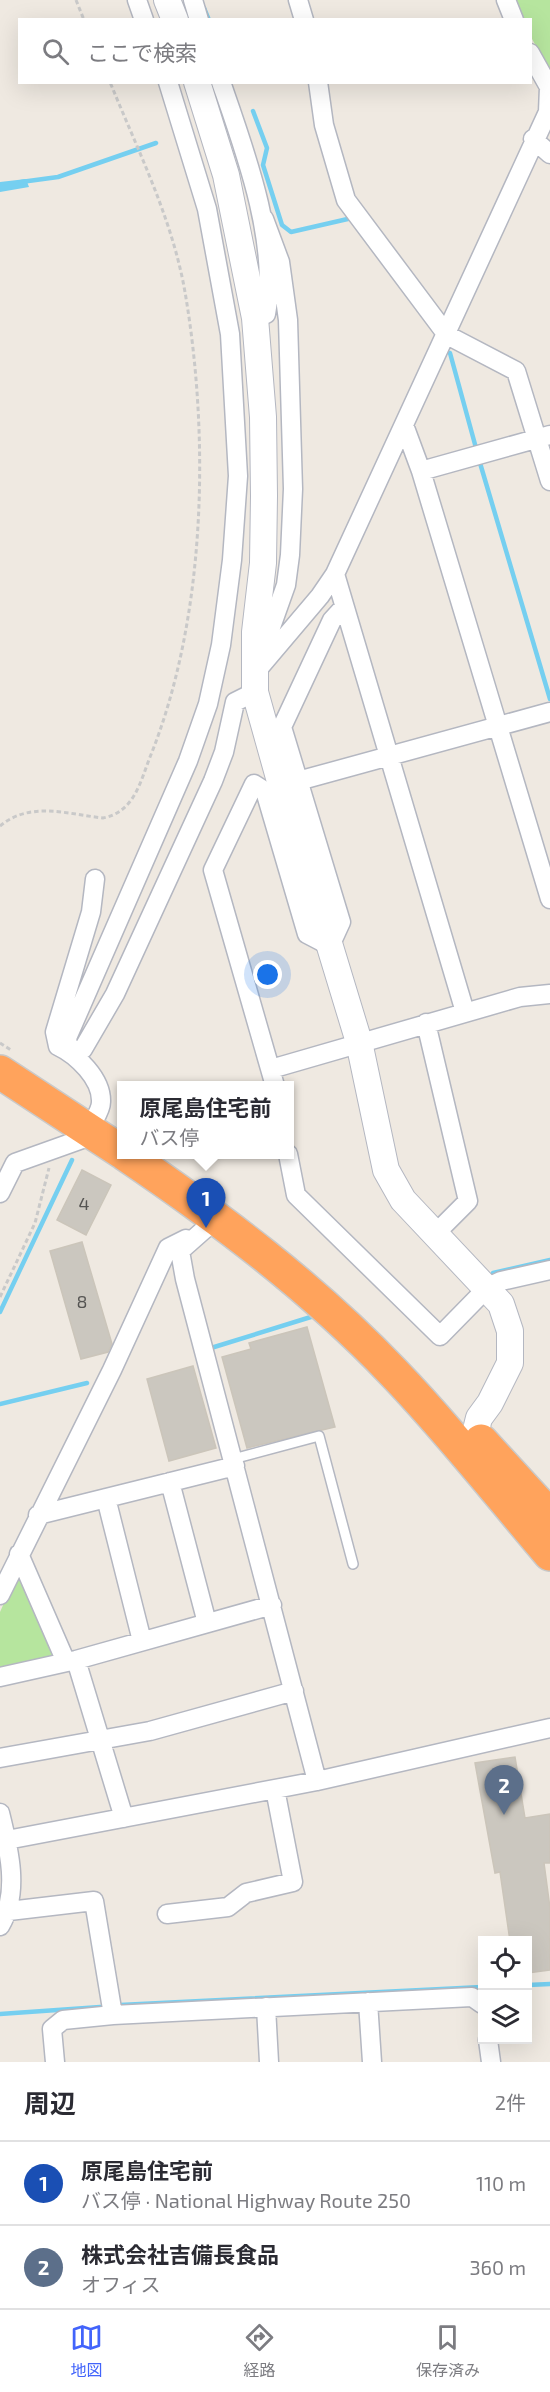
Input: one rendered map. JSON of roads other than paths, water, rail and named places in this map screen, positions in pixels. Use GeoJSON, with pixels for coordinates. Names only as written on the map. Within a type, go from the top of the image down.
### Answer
{"type":"FeatureCollection","features":[{"type":"Feature","properties":{"kind":"highway"},"geometry":{"type":"LineString","coordinates":[[0,1060],[86,1121],[117,1148]]}},
{"type":"Feature","properties":{"kind":"highway"},"geometry":{"type":"LineString","coordinates":[[0,1072],[117,1136]]}},
{"type":"Feature","properties":{"kind":"highway"},"geometry":{"type":"LineString","coordinates":[[132,1159],[193,1200],[314,1297],[392,1371],[550,1554]]}},
{"type":"Feature","properties":{"kind":"highway"},"geometry":{"type":"LineString","coordinates":[[152,1159],[263,1235],[343,1301],[437,1390],[550,1516]]}},
{"type":"Feature","properties":{"kind":"street"},"geometry":{"type":"LineString","coordinates":[[137,0],[143,18]]}},
{"type":"Feature","properties":{"kind":"street"},"geometry":{"type":"LineString","coordinates":[[168,0],[173,18]]}},
{"type":"Feature","properties":{"kind":"street"},"geometry":{"type":"LineString","coordinates":[[192,0],[198,18]]}},
{"type":"Feature","properties":{"kind":"street"},"geometry":{"type":"LineString","coordinates":[[298,0],[303,18]]}},
{"type":"Feature","properties":{"kind":"street"},"geometry":{"type":"LineString","coordinates":[[506,0],[513,18]]}},
{"type":"Feature","properties":{"kind":"street"},"geometry":{"type":"LineString","coordinates":[[69,1051],[83,1049],[115,994],[213,781],[224,752],[235,702],[255,683],[335,574],[447,335],[533,139],[548,112],[549,88],[532,55]]}},
{"type":"Feature","properties":{"kind":"street"},"geometry":{"type":"LineString","coordinates":[[69,1051],[67,1038],[188,761],[208,704],[221,645],[232,560],[238,476],[230,334],[207,209],[169,84]]}},
{"type":"Feature","properties":{"kind":"street"},"geometry":{"type":"LineString","coordinates":[[198,84],[226,175],[255,318],[263,417],[264,496],[263,562],[255,632],[255,683],[359,1042],[386,1170],[403,1200],[434,1235],[488,1287],[501,1304],[510,1331],[510,1363],[490,1403],[479,1418],[475,1434]]}},
{"type":"Feature","properties":{"kind":"street"},"geometry":{"type":"LineString","coordinates":[[222,84],[264,219],[280,262],[288,320],[293,489],[290,555],[286,585],[255,683]]}},
{"type":"Feature","properties":{"kind":"street"},"geometry":{"type":"LineString","coordinates":[[318,84],[324,125],[346,200],[447,335],[516,371],[544,437],[550,481]]}},
{"type":"Feature","properties":{"kind":"street"},"geometry":{"type":"LineString","coordinates":[[533,139],[550,154]]}},
{"type":"Feature","properties":{"kind":"street"},"geometry":{"type":"LineString","coordinates":[[255,318],[266,314],[269,297],[264,219]]}},
{"type":"Feature","properties":{"kind":"street"},"geometry":{"type":"LineString","coordinates":[[404,424],[422,471],[496,726],[550,899]]}},
{"type":"Feature","properties":{"kind":"street"},"geometry":{"type":"LineString","coordinates":[[422,471],[544,437]]}},
{"type":"Feature","properties":{"kind":"street"},"geometry":{"type":"LineString","coordinates":[[335,574],[343,608],[465,1012]]}},
{"type":"Feature","properties":{"kind":"street"},"geometry":{"type":"LineString","coordinates":[[330,946],[340,922],[282,727],[332,620],[343,608]]}},
{"type":"Feature","properties":{"kind":"street"},"geometry":{"type":"LineString","coordinates":[[298,781],[550,712]]}},
{"type":"Feature","properties":{"kind":"street"},"geometry":{"type":"LineString","coordinates":[[330,946],[307,934],[265,791],[254,784],[213,870],[273,1077],[359,1042],[520,997],[550,994]]}},
{"type":"Feature","properties":{"kind":"street"},"geometry":{"type":"LineString","coordinates":[[0,1192],[15,1163],[85,1138],[86,1121],[102,1101],[98,1085],[86,1068],[69,1051],[58,1046],[55,1032],[91,912],[95,879]]}},
{"type":"Feature","properties":{"kind":"street"},"geometry":{"type":"LineString","coordinates":[[426,1023],[468,1201],[434,1235]]}},
{"type":"Feature","properties":{"kind":"street"},"geometry":{"type":"LineString","coordinates":[[289,1159],[296,1195],[440,1336],[488,1287],[501,1281],[550,1270]]}},
{"type":"Feature","properties":{"kind":"street"},"geometry":{"type":"LineString","coordinates":[[206,1228],[238,1245],[254,1247]]}},
{"type":"Feature","properties":{"kind":"street"},"geometry":{"type":"LineString","coordinates":[[206,1228],[180,1251],[317,1781]]}},
{"type":"Feature","properties":{"kind":"street"},"geometry":{"type":"LineString","coordinates":[[0,1595],[112,1371],[168,1248],[206,1228]]}},
{"type":"Feature","properties":{"kind":"street"},"geometry":{"type":"LineString","coordinates":[[38,1515],[170,1482],[234,1462]]}},
{"type":"Feature","properties":{"kind":"street"},"geometry":{"type":"LineString","coordinates":[[170,1482],[207,1623]]}},
{"type":"Feature","properties":{"kind":"street"},"geometry":{"type":"LineString","coordinates":[[106,1498],[142,1641]]}},
{"type":"Feature","properties":{"kind":"street"},"geometry":{"type":"LineString","coordinates":[[19,1554],[71,1661],[102,1740],[124,1818]]}},
{"type":"Feature","properties":{"kind":"street"},"geometry":{"type":"LineString","coordinates":[[0,1677],[71,1661],[272,1605]]}},
{"type":"Feature","properties":{"kind":"street"},"geometry":{"type":"LineString","coordinates":[[0,1758],[150,1731],[294,1691]]}},
{"type":"Feature","properties":{"kind":"street"},"geometry":{"type":"LineString","coordinates":[[7,1840],[317,1781],[550,1728]]}},
{"type":"Feature","properties":{"kind":"street"},"geometry":{"type":"LineString","coordinates":[[167,1914],[228,1907],[246,1893],[293,1882],[274,1789]]}},
{"type":"Feature","properties":{"kind":"street"},"geometry":{"type":"LineString","coordinates":[[0,1813],[7,1840],[4,1919],[94,1901],[113,2014]]}},
{"type":"Feature","properties":{"kind":"street"},"geometry":{"type":"LineString","coordinates":[[55,2062],[52,2029],[63,2020],[113,2014],[472,1997],[478,2001]]}},
{"type":"Feature","properties":{"kind":"street"},"geometry":{"type":"LineString","coordinates":[[368,2002],[372,2062]]}},
{"type":"Feature","properties":{"kind":"street"},"geometry":{"type":"LineString","coordinates":[[266,2007],[269,2062]]}},
{"type":"Feature","properties":{"kind":"street"},"geometry":{"type":"LineString","coordinates":[[489,2044],[491,2062]]}},
{"type":"Feature","properties":{"kind":"lane"},"geometry":{"type":"LineString","coordinates":[[234,1462],[319,1436],[353,1564]]}},
{"type":"Feature","properties":{"kind":"water"},"geometry":{"type":"Polygon","coordinates":[[[26,179],[29,187],[0,192],[0,182],[26,179]]]}},
{"type":"Feature","properties":{"kind":"waterway"},"geometry":{"type":"LineString","coordinates":[[204,8],[208,18]]}},
{"type":"Feature","properties":{"kind":"waterway"},"geometry":{"type":"LineString","coordinates":[[253,111],[267,148],[263,165],[282,225],[291,232],[352,218],[354,221]]}},
{"type":"Feature","properties":{"kind":"waterway"},"geometry":{"type":"LineString","coordinates":[[21,182],[58,177],[156,143]]}},
{"type":"Feature","properties":{"kind":"waterway"},"geometry":{"type":"LineString","coordinates":[[450,353],[476,448]]}},
{"type":"Feature","properties":{"kind":"waterway"},"geometry":{"type":"LineString","coordinates":[[480,463],[550,699]]}},
{"type":"Feature","properties":{"kind":"waterway"},"geometry":{"type":"LineString","coordinates":[[0,1312],[72,1160]]}},
{"type":"Feature","properties":{"kind":"waterway"},"geometry":{"type":"LineString","coordinates":[[493,1273],[550,1260]]}},
{"type":"Feature","properties":{"kind":"waterway"},"geometry":{"type":"LineString","coordinates":[[211,1348],[314,1316]]}},
{"type":"Feature","properties":{"kind":"waterway"},"geometry":{"type":"LineString","coordinates":[[0,1404],[87,1383]]}},
{"type":"Feature","properties":{"kind":"waterway"},"geometry":{"type":"LineString","coordinates":[[532,1985],[550,1984]]}},
{"type":"Feature","properties":{"kind":"waterway"},"geometry":{"type":"LineString","coordinates":[[120,2005],[478,1987]]}},
{"type":"Feature","properties":{"kind":"waterway"},"geometry":{"type":"LineString","coordinates":[[0,2014],[100,2007]]}},
{"type":"Feature","properties":{"kind":"place","name":"原尾島住宅前"},"geometry":{"type":"Point","coordinates":[206,1228]}},
{"type":"Feature","properties":{"kind":"place","name":"株式会社吉備長食品"},"geometry":{"type":"Point","coordinates":[504,1815]}}]}
